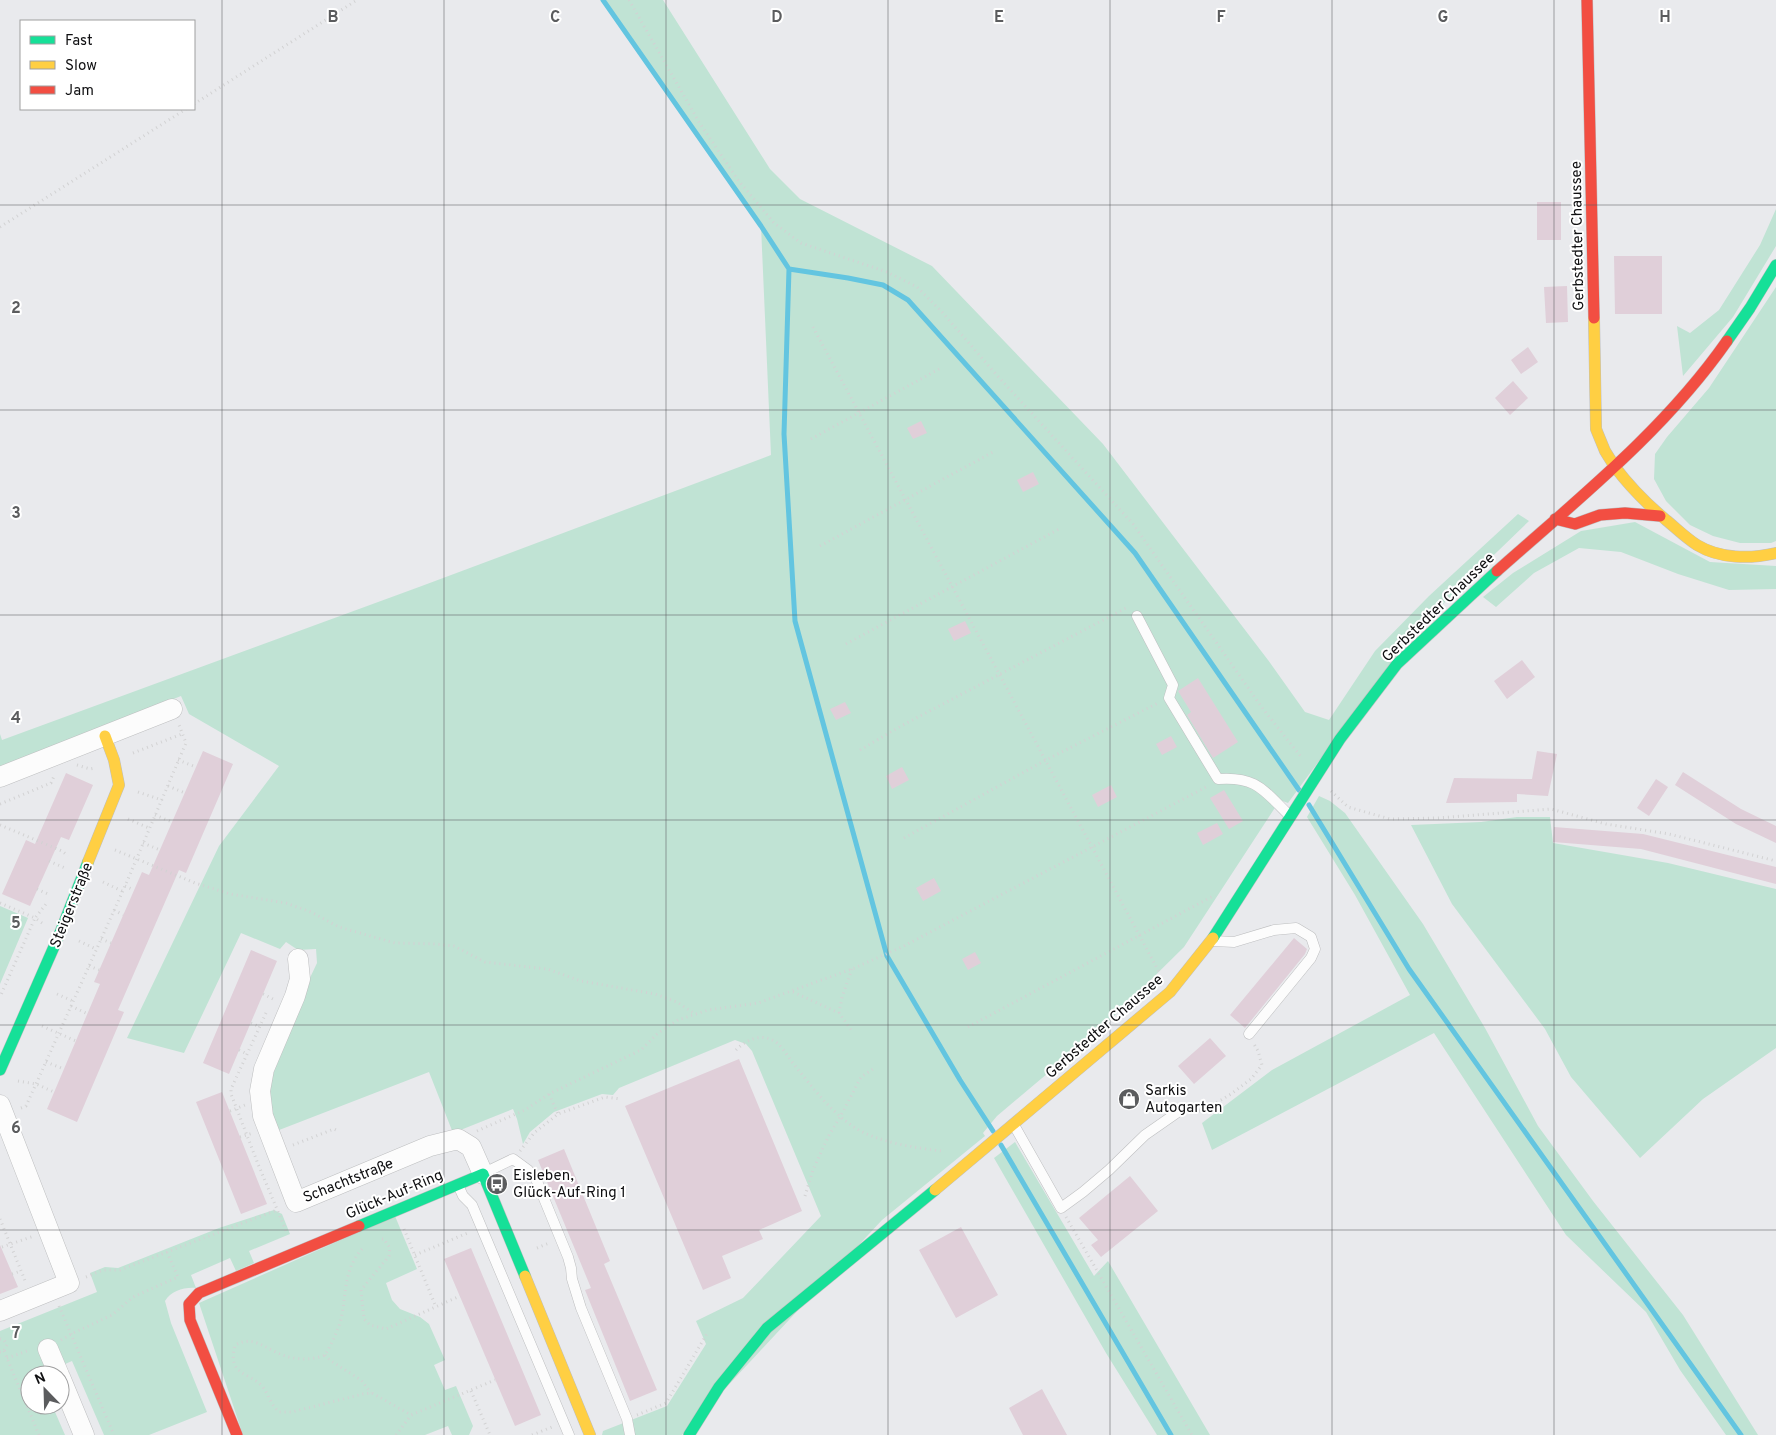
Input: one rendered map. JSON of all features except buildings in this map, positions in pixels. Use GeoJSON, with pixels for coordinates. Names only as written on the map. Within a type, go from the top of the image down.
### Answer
{"type":"FeatureCollection","features":[{"type":"Feature","properties":{"kind":"main road","name":"Gerbstedter Chaussee"},"geometry":{"type":"LineString","coordinates":[[1587,0],[1596,429],[1605,452],[1615,467]]}},
{"type":"Feature","properties":{"kind":"main road","name":"Gerbstedter Chaussee"},"geometry":{"type":"LineString","coordinates":[[689,1435],[719,1387],[767,1328],[988,1146],[1170,992],[1211,940],[1357,715],[1397,664],[1474,591],[1615,467],[1660,424],[1710,365],[1750,308],[1776,265]]}},
{"type":"Feature","properties":{"kind":"main road"},"geometry":{"type":"LineString","coordinates":[[1615,467],[1626,482],[1660,516],[1700,547],[1741,558],[1776,553]]}},
{"type":"Feature","properties":{"kind":"main road"},"geometry":{"type":"LineString","coordinates":[[1555,519],[1575,524],[1600,515],[1625,513],[1660,516]]}},
{"type":"Feature","properties":{"kind":"main road","name":"Steigerstraße"},"geometry":{"type":"LineString","coordinates":[[0,1070],[60,933],[119,785],[114,760],[105,736]]}},
{"type":"Feature","properties":{"kind":"main road"},"geometry":{"type":"LineString","coordinates":[[483,1174],[590,1435]]}},
{"type":"Feature","properties":{"kind":"main road","name":"Glück-Auf-Ring"},"geometry":{"type":"LineString","coordinates":[[237,1435],[190,1320],[189,1304],[199,1293],[483,1174]]}},
{"type":"Feature","properties":{"kind":"street"},"geometry":{"type":"LineString","coordinates":[[0,777],[172,709]]}},
{"type":"Feature","properties":{"kind":"street","name":"Schachtstraße"},"geometry":{"type":"LineString","coordinates":[[298,959],[300,979],[264,1069],[260,1092],[263,1116],[296,1202],[430,1146],[458,1139]]}},
{"type":"Feature","properties":{"kind":"street"},"geometry":{"type":"LineString","coordinates":[[0,1311],[61,1286],[48,1230],[2,1111]]}},
{"type":"Feature","properties":{"kind":"street"},"geometry":{"type":"LineString","coordinates":[[458,1139],[471,1147],[483,1174]]}},
{"type":"Feature","properties":{"kind":"street"},"geometry":{"type":"LineString","coordinates":[[48,1349],[55,1365]]}},
{"type":"Feature","properties":{"kind":"street"},"geometry":{"type":"LineString","coordinates":[[70,1401],[84,1435]]}},
{"type":"Feature","properties":{"kind":"lane"},"geometry":{"type":"LineString","coordinates":[[1137,616],[1173,684],[1170,698],[1218,779],[1236,778],[1257,784],[1291,816]]}},
{"type":"Feature","properties":{"kind":"lane"},"geometry":{"type":"LineString","coordinates":[[1211,940],[1234,942],[1274,930],[1296,928],[1311,937],[1315,949],[1311,958],[1249,1034]]}},
{"type":"Feature","properties":{"kind":"lane"},"geometry":{"type":"LineString","coordinates":[[1009,1128],[1061,1208],[1103,1176],[1145,1135],[1178,1112]]}},
{"type":"Feature","properties":{"kind":"lane"},"geometry":{"type":"LineString","coordinates":[[483,1174],[514,1159],[536,1179],[568,1257],[581,1308],[627,1419],[630,1435]]}},
{"type":"Feature","properties":{"kind":"lane"},"geometry":{"type":"LineString","coordinates":[[457,1184],[463,1196],[472,1205],[482,1227],[569,1435]]}},
{"type":"Feature","properties":{"kind":"path"},"geometry":{"type":"LineString","coordinates":[[195,103],[357,0]]}},
{"type":"Feature","properties":{"kind":"path"},"geometry":{"type":"LineString","coordinates":[[629,0],[699,122],[738,180],[774,223],[801,243],[888,272],[917,287],[942,312],[994,372],[1133,524],[1263,710],[1317,777],[1348,807],[1390,819],[1438,818],[1551,809],[1606,824],[1670,834],[1776,861]]}},
{"type":"Feature","properties":{"kind":"path"},"geometry":{"type":"LineString","coordinates":[[0,226],[184,110]]}},
{"type":"Feature","properties":{"kind":"path"},"geometry":{"type":"LineString","coordinates":[[813,327],[1170,992]]}},
{"type":"Feature","properties":{"kind":"path"},"geometry":{"type":"LineString","coordinates":[[811,439],[941,368]]}},
{"type":"Feature","properties":{"kind":"path"},"geometry":{"type":"LineString","coordinates":[[820,546],[993,452]]}},
{"type":"Feature","properties":{"kind":"path"},"geometry":{"type":"LineString","coordinates":[[846,644],[1059,529]]}},
{"type":"Feature","properties":{"kind":"path"},"geometry":{"type":"LineString","coordinates":[[860,750],[1130,605],[1137,616]]}},
{"type":"Feature","properties":{"kind":"path"},"geometry":{"type":"LineString","coordinates":[[904,838],[1046,760],[1170,698]]}},
{"type":"Feature","properties":{"kind":"path"},"geometry":{"type":"LineString","coordinates":[[2,1111],[26,1106],[168,786],[186,743],[172,709]]}},
{"type":"Feature","properties":{"kind":"path"},"geometry":{"type":"LineString","coordinates":[[74,764],[90,770],[182,734]]}},
{"type":"Feature","properties":{"kind":"path"},"geometry":{"type":"LineString","coordinates":[[178,760],[196,767]]}},
{"type":"Feature","properties":{"kind":"path"},"geometry":{"type":"LineString","coordinates":[[0,804],[51,783],[56,770]]}},
{"type":"Feature","properties":{"kind":"path"},"geometry":{"type":"LineString","coordinates":[[458,1139],[524,1110],[549,1094],[641,1050],[658,1033],[678,1020],[708,1010],[758,1003],[852,969],[898,949],[1198,792],[1218,779]]}},
{"type":"Feature","properties":{"kind":"path"},"geometry":{"type":"LineString","coordinates":[[168,786],[185,793]]}},
{"type":"Feature","properties":{"kind":"path"},"geometry":{"type":"LineString","coordinates":[[155,815],[172,822]]}},
{"type":"Feature","properties":{"kind":"path"},"geometry":{"type":"LineString","coordinates":[[0,825],[62,851],[68,856]]}},
{"type":"Feature","properties":{"kind":"path"},"geometry":{"type":"LineString","coordinates":[[143,843],[160,850]]}},
{"type":"Feature","properties":{"kind":"path"},"geometry":{"type":"LineString","coordinates":[[136,858],[195,883],[230,894],[286,904],[311,912],[339,927],[395,943],[454,946],[486,962],[548,969],[581,981],[655,994],[677,1002],[696,1014]]}},
{"type":"Feature","properties":{"kind":"path"},"geometry":{"type":"LineString","coordinates":[[125,886],[134,890]]}},
{"type":"Feature","properties":{"kind":"path"},"geometry":{"type":"LineString","coordinates":[[37,889],[50,895]]}},
{"type":"Feature","properties":{"kind":"path"},"geometry":{"type":"LineString","coordinates":[[968,1027],[1139,934],[1216,895]]}},
{"type":"Feature","properties":{"kind":"path"},"geometry":{"type":"LineString","coordinates":[[0,903],[35,918],[0,997]]}},
{"type":"Feature","properties":{"kind":"path"},"geometry":{"type":"LineString","coordinates":[[114,910],[123,915]]}},
{"type":"Feature","properties":{"kind":"path"},"geometry":{"type":"LineString","coordinates":[[101,939],[111,943]]}},
{"type":"Feature","properties":{"kind":"path"},"geometry":{"type":"LineString","coordinates":[[89,966],[99,970]]}},
{"type":"Feature","properties":{"kind":"path"},"geometry":{"type":"LineString","coordinates":[[839,1013],[842,997],[852,969]]}},
{"type":"Feature","properties":{"kind":"path"},"geometry":{"type":"LineString","coordinates":[[793,991],[839,1013],[852,1031]]}},
{"type":"Feature","properties":{"kind":"path"},"geometry":{"type":"LineString","coordinates":[[263,994],[273,999]]}},
{"type":"Feature","properties":{"kind":"path"},"geometry":{"type":"LineString","coordinates":[[71,1006],[88,1014]]}},
{"type":"Feature","properties":{"kind":"path"},"geometry":{"type":"LineString","coordinates":[[24,1018],[76,1041]]}},
{"type":"Feature","properties":{"kind":"path"},"geometry":{"type":"LineString","coordinates":[[251,1023],[260,1027]]}},
{"type":"Feature","properties":{"kind":"path"},"geometry":{"type":"LineString","coordinates":[[1178,1112],[1203,1111],[1251,1079],[1262,1065],[1258,1051],[1249,1034]]}},
{"type":"Feature","properties":{"kind":"path"},"geometry":{"type":"LineString","coordinates":[[736,1050],[745,1041],[753,1038],[764,1038],[776,1043],[812,1087],[840,1117],[856,1129],[907,1147],[942,1151]]}},
{"type":"Feature","properties":{"kind":"path"},"geometry":{"type":"LineString","coordinates":[[239,1050],[247,1054]]}},
{"type":"Feature","properties":{"kind":"path"},"geometry":{"type":"LineString","coordinates":[[46,1062],[64,1070]]}},
{"type":"Feature","properties":{"kind":"path"},"geometry":{"type":"LineString","coordinates":[[805,1196],[813,1170],[828,1137],[861,1077],[876,1067]]}},
{"type":"Feature","properties":{"kind":"path"},"geometry":{"type":"LineString","coordinates":[[9,1080],[36,1084],[54,1092]]}},
{"type":"Feature","properties":{"kind":"path"},"geometry":{"type":"LineString","coordinates":[[549,1094],[558,1114]]}},
{"type":"Feature","properties":{"kind":"path"},"geometry":{"type":"LineString","coordinates":[[514,1159],[534,1133],[558,1114],[605,1097],[621,1099]]}},
{"type":"Feature","properties":{"kind":"path"},"geometry":{"type":"LineString","coordinates":[[276,1151],[334,1129],[338,1132]]}},
{"type":"Feature","properties":{"kind":"path"},"geometry":{"type":"LineString","coordinates":[[114,1435],[70,1334],[61,1286],[103,1270],[120,1270],[257,1219],[296,1202]]}},
{"type":"Feature","properties":{"kind":"path"},"geometry":{"type":"LineString","coordinates":[[1061,1208],[1192,1435]]}},
{"type":"Feature","properties":{"kind":"path"},"geometry":{"type":"LineString","coordinates":[[396,1209],[436,1307]]}},
{"type":"Feature","properties":{"kind":"path"},"geometry":{"type":"LineString","coordinates":[[0,1219],[32,1298]]}},
{"type":"Feature","properties":{"kind":"path"},"geometry":{"type":"LineString","coordinates":[[415,1255],[482,1227]]}},
{"type":"Feature","properties":{"kind":"path"},"geometry":{"type":"LineString","coordinates":[[2,1247],[48,1230]]}},
{"type":"Feature","properties":{"kind":"path"},"geometry":{"type":"LineString","coordinates":[[518,1256],[560,1238]]}},
{"type":"Feature","properties":{"kind":"path"},"geometry":{"type":"LineString","coordinates":[[378,1240],[384,1239],[390,1248],[389,1256],[361,1290],[364,1318],[370,1325],[386,1328],[460,1296]]}},
{"type":"Feature","properties":{"kind":"path"},"geometry":{"type":"LineString","coordinates":[[325,1355],[340,1322],[349,1273],[356,1256],[365,1246]]}},
{"type":"Feature","properties":{"kind":"path"},"geometry":{"type":"LineString","coordinates":[[8,1358],[33,1349],[48,1349],[70,1334],[112,1315],[133,1297],[178,1277],[167,1252]]}},
{"type":"Feature","properties":{"kind":"path"},"geometry":{"type":"LineString","coordinates":[[12,1274],[21,1271]]}},
{"type":"Feature","properties":{"kind":"path"},"geometry":{"type":"LineString","coordinates":[[627,1419],[666,1403],[708,1332]]}},
{"type":"Feature","properties":{"kind":"path"},"geometry":{"type":"LineString","coordinates":[[0,1339],[6,1342],[7,1345],[2,1351],[8,1358],[39,1435]]}},
{"type":"Feature","properties":{"kind":"path"},"geometry":{"type":"LineString","coordinates":[[325,1355],[309,1359],[294,1358],[249,1341],[242,1341],[235,1346],[233,1352],[235,1364],[241,1374],[262,1386],[272,1405],[279,1412],[292,1412],[372,1393]]}},
{"type":"Feature","properties":{"kind":"path"},"geometry":{"type":"LineString","coordinates":[[325,1355],[331,1361],[361,1380],[372,1393],[411,1415]]}},
{"type":"Feature","properties":{"kind":"path"},"geometry":{"type":"LineString","coordinates":[[396,1435],[411,1415],[496,1380]]}},
{"type":"Feature","properties":{"kind":"path"},"geometry":{"type":"LineString","coordinates":[[471,1390],[490,1435]]}},
{"type":"Feature","properties":{"kind":"path"},"geometry":{"type":"LineString","coordinates":[[532,1435],[563,1422]]}},
{"type":"Feature","properties":{"kind":"green space"},"geometry":{"type":"Polygon","coordinates":[[[603,0],[663,0],[770,169],[800,199],[932,266],[1103,444],[1268,660],[1305,712],[1329,720],[1375,651],[1429,596],[1518,514],[1529,521],[1414,632],[1288,803],[1280,800],[1184,947],[1105,1025],[997,1116],[983,1133],[985,1136],[882,1220],[682,1435],[602,1435],[603,1431],[667,1406],[706,1344],[696,1321],[743,1298],[821,1216],[752,1051],[746,1044],[735,1040],[619,1088],[613,1095],[602,1094],[554,1112],[530,1132],[523,1144],[513,1109],[453,1133],[429,1072],[274,1132],[267,1103],[274,1054],[317,963],[316,949],[298,950],[286,942],[280,949],[241,933],[184,1053],[127,1038],[219,846],[279,766],[189,714],[181,696],[0,768],[0,734],[2,740],[771,455],[761,226],[603,0]]]}},
{"type":"Feature","properties":{"kind":"green space"},"geometry":{"type":"Polygon","coordinates":[[[1776,209],[1776,246],[1733,317],[1683,376],[1677,326],[1690,333],[1719,310],[1760,245],[1776,209]]]}},
{"type":"Feature","properties":{"kind":"green space"},"geometry":{"type":"Polygon","coordinates":[[[1776,287],[1776,541],[1771,543],[1740,543],[1713,536],[1690,525],[1666,501],[1654,479],[1655,454],[1709,388],[1776,287]]]}},
{"type":"Feature","properties":{"kind":"green space"},"geometry":{"type":"Polygon","coordinates":[[[1635,522],[1710,562],[1776,566],[1776,589],[1729,590],[1678,574],[1621,552],[1579,548],[1534,573],[1496,607],[1483,597],[1513,573],[1581,531],[1635,522]]]}},
{"type":"Feature","properties":{"kind":"green space"},"geometry":{"type":"Polygon","coordinates":[[[1319,796],[1330,801],[1345,813],[1423,924],[1485,1028],[1538,1126],[1593,1201],[1683,1315],[1758,1435],[1726,1435],[1680,1370],[1646,1312],[1566,1235],[1434,1033],[1212,1150],[1202,1123],[1272,1070],[1410,995],[1355,895],[1307,817],[1319,796]]]}},
{"type":"Feature","properties":{"kind":"green space"},"geometry":{"type":"Polygon","coordinates":[[[1517,817],[1550,817],[1553,843],[1668,863],[1776,889],[1776,1048],[1703,1099],[1640,1158],[1571,1077],[1545,1029],[1452,904],[1411,825],[1481,822],[1517,817]]]}},
{"type":"Feature","properties":{"kind":"green space"},"geometry":{"type":"Polygon","coordinates":[[[0,906],[28,918],[0,984],[0,906]]]}},
{"type":"Feature","properties":{"kind":"green space"},"geometry":{"type":"Polygon","coordinates":[[[1015,1142],[1094,1276],[1108,1261],[1210,1435],[1157,1435],[1106,1353],[994,1158],[1015,1142]]]}},
{"type":"Feature","properties":{"kind":"green space"},"geometry":{"type":"Polygon","coordinates":[[[274,1210],[282,1214],[290,1234],[249,1251],[254,1263],[236,1271],[230,1258],[191,1275],[196,1288],[178,1290],[165,1301],[171,1323],[207,1412],[149,1435],[104,1435],[72,1361],[63,1365],[20,1365],[20,1415],[56,1415],[65,1435],[0,1435],[0,1331],[97,1292],[90,1273],[105,1267],[118,1268],[219,1228],[274,1210]]]}},
{"type":"Feature","properties":{"kind":"green space"},"geometry":{"type":"Polygon","coordinates":[[[395,1216],[417,1269],[386,1283],[392,1300],[400,1309],[420,1317],[429,1324],[445,1360],[434,1365],[445,1390],[456,1386],[473,1426],[469,1435],[452,1435],[448,1426],[425,1435],[243,1435],[199,1303],[395,1216]]]}},
{"type":"Feature","properties":{"kind":"waterway"},"geometry":{"type":"LineString","coordinates":[[603,0],[789,269],[883,285],[908,300],[1135,553],[1299,790]]}},
{"type":"Feature","properties":{"kind":"waterway"},"geometry":{"type":"LineString","coordinates":[[789,269],[784,434],[795,621],[887,956],[960,1080],[993,1131]]}},
{"type":"Feature","properties":{"kind":"waterway"},"geometry":{"type":"LineString","coordinates":[[1309,805],[1409,969],[1741,1435]]}},
{"type":"Feature","properties":{"kind":"waterway"},"geometry":{"type":"LineString","coordinates":[[1001,1145],[1171,1435]]}},
{"type":"Feature","properties":{"kind":"traffic: fast"},"geometry":{"type":"LineString","coordinates":[[1727,341],[1776,265]]}},
{"type":"Feature","properties":{"kind":"traffic: fast"},"geometry":{"type":"LineString","coordinates":[[1213,938],[1340,739],[1397,664],[1497,571]]}},
{"type":"Feature","properties":{"kind":"traffic: fast"},"geometry":{"type":"LineString","coordinates":[[0,1070],[60,933],[88,862]]}},
{"type":"Feature","properties":{"kind":"traffic: fast"},"geometry":{"type":"LineString","coordinates":[[359,1226],[483,1174],[525,1276]]}},
{"type":"Feature","properties":{"kind":"traffic: fast"},"geometry":{"type":"LineString","coordinates":[[689,1435],[719,1387],[767,1328],[935,1190]]}},
{"type":"Feature","properties":{"kind":"traffic: slow"},"geometry":{"type":"LineString","coordinates":[[1594,318],[1596,429],[1605,451],[1615,467]]}},
{"type":"Feature","properties":{"kind":"traffic: slow"},"geometry":{"type":"LineString","coordinates":[[1615,467],[1659,514],[1681,533],[1706,550],[1725,555],[1746,557],[1776,553]]}},
{"type":"Feature","properties":{"kind":"traffic: slow"},"geometry":{"type":"LineString","coordinates":[[88,862],[119,785],[114,760],[105,736]]}},
{"type":"Feature","properties":{"kind":"traffic: slow"},"geometry":{"type":"LineString","coordinates":[[935,1190],[1170,992],[1213,938]]}},
{"type":"Feature","properties":{"kind":"traffic: slow"},"geometry":{"type":"LineString","coordinates":[[525,1276],[590,1435]]}},
{"type":"Feature","properties":{"kind":"traffic: jam"},"geometry":{"type":"LineString","coordinates":[[1587,0],[1594,318]]}},
{"type":"Feature","properties":{"kind":"traffic: jam"},"geometry":{"type":"LineString","coordinates":[[1497,571],[1619,463],[1676,405],[1727,341]]}},
{"type":"Feature","properties":{"kind":"traffic: jam"},"geometry":{"type":"LineString","coordinates":[[1555,519],[1575,524],[1600,515],[1625,513],[1660,516]]}},
{"type":"Feature","properties":{"kind":"traffic: jam"},"geometry":{"type":"LineString","coordinates":[[237,1435],[190,1320],[189,1304],[199,1293],[359,1226]]}},
{"type":"Feature","properties":{"kind":"place","name":"Sarkis Autogarten"},"geometry":{"type":"Point","coordinates":[1129,1099]}},
{"type":"Feature","properties":{"kind":"place","name":"Eisleben, Glück-Auf-Ring 1"},"geometry":{"type":"Point","coordinates":[497,1184]}}]}
